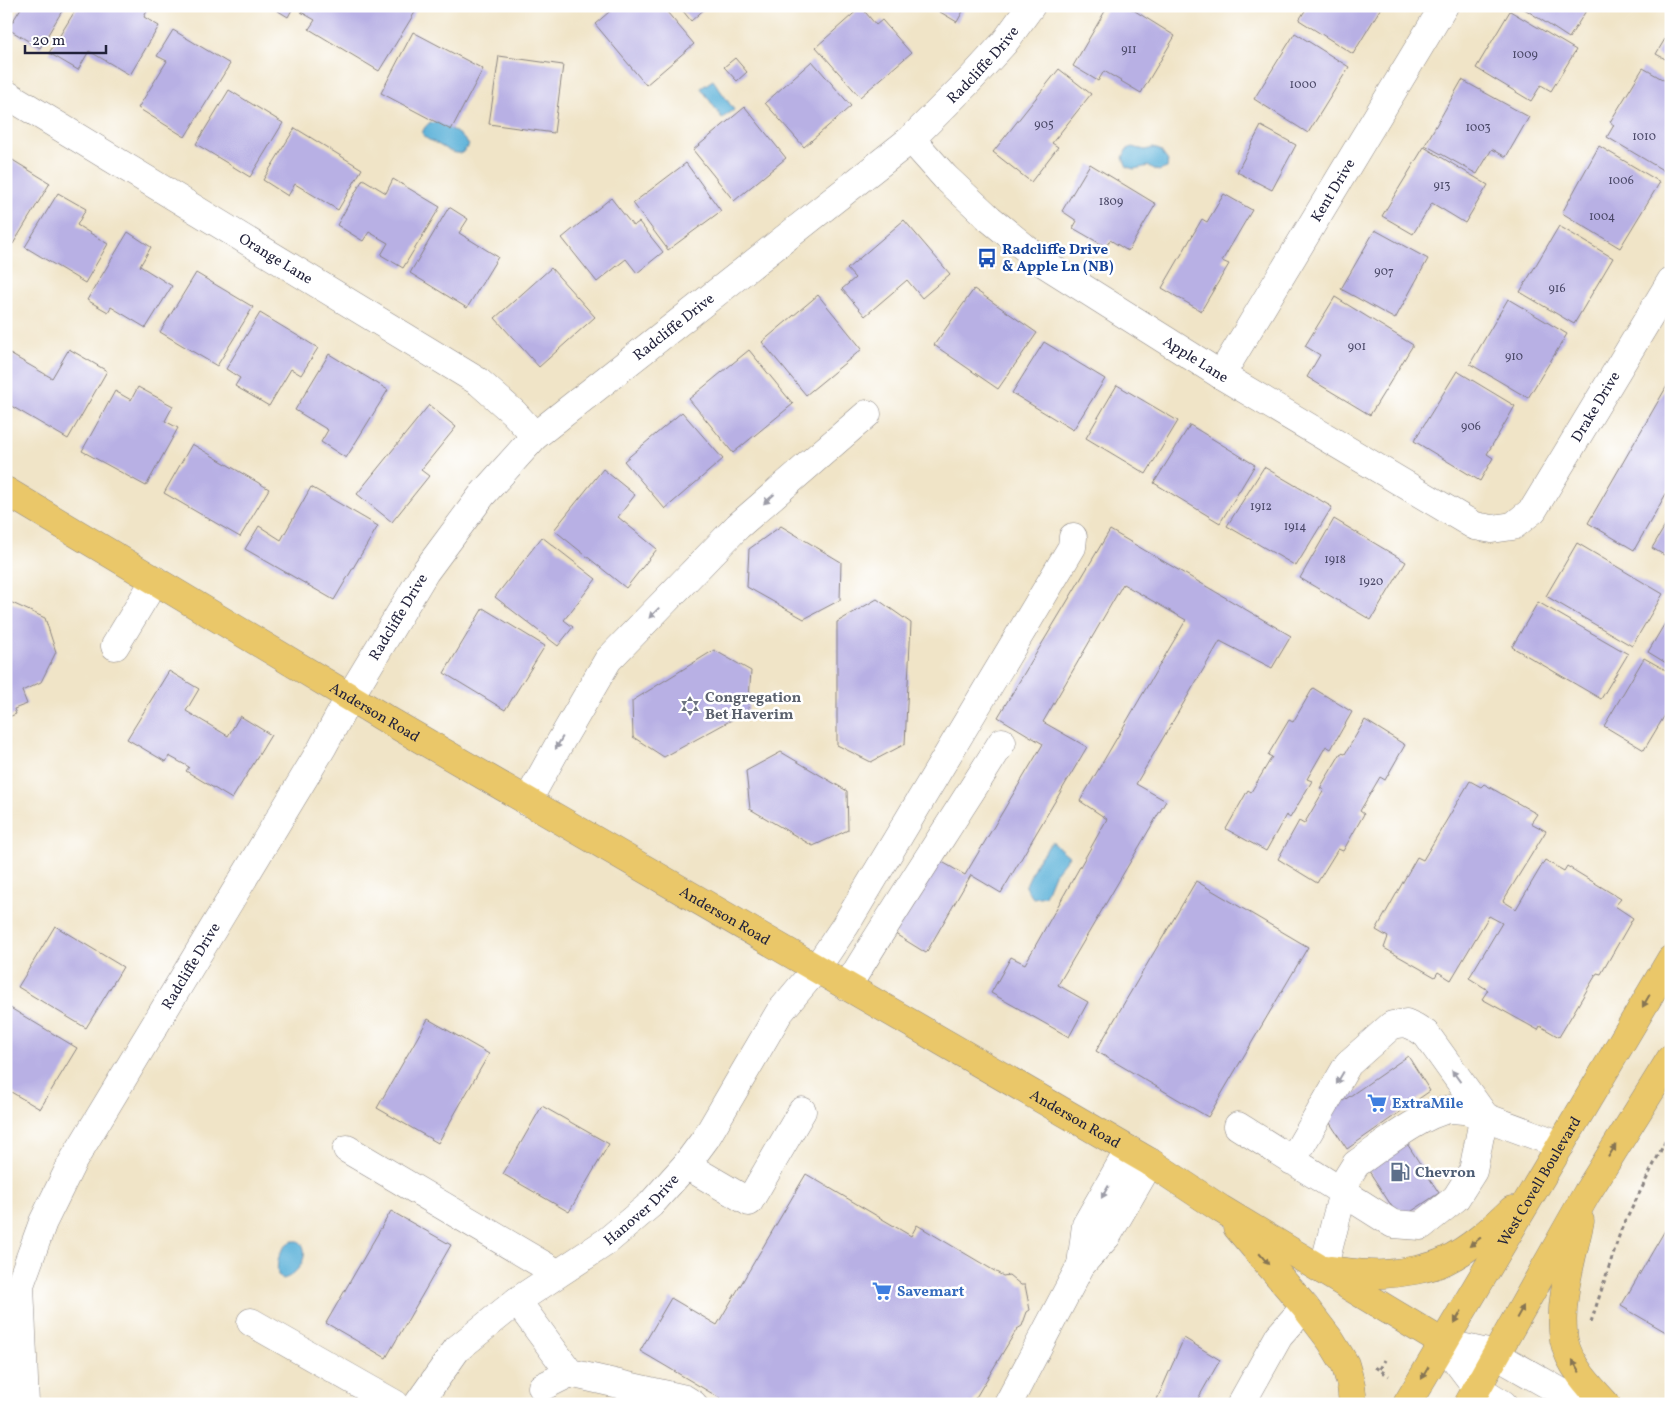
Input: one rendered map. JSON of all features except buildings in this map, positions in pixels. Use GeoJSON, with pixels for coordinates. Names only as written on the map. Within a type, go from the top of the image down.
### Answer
{"type":"FeatureCollection","features":[{"type":"Feature","properties":{"kind":"main road","name":"Anderson Road"},"geometry":{"type":"LineString","coordinates":[[6,491],[349,698],[1139,1156],[1221,1209],[1443,1343]]}},
{"type":"Feature","properties":{"kind":"main road","name":"West Covell Boulevard"},"geometry":{"type":"LineString","coordinates":[[1407,1404],[1671,959]]}},
{"type":"Feature","properties":{"kind":"main road"},"geometry":{"type":"LineString","coordinates":[[1473,1396],[1586,1193],[1668,1069]]}},
{"type":"Feature","properties":{"kind":"main road"},"geometry":{"type":"LineString","coordinates":[[1323,1270],[1383,1274],[1444,1262],[1466,1249],[1496,1226],[1537,1185]]}},
{"type":"Feature","properties":{"kind":"main road"},"geometry":{"type":"LineString","coordinates":[[1586,1193],[1563,1309],[1564,1340],[1575,1366],[1587,1384],[1606,1404]]}},
{"type":"Feature","properties":{"kind":"main road"},"geometry":{"type":"LineString","coordinates":[[1221,1209],[1332,1341],[1345,1364],[1351,1385],[1353,1404]]}},
{"type":"Feature","properties":{"kind":"street","name":"Radcliffe Drive"},"geometry":{"type":"LineString","coordinates":[[25,1404],[13,1284],[73,1161],[425,572],[482,495],[535,436],[910,139],[971,79],[1004,43],[1031,6]]}},
{"type":"Feature","properties":{"kind":"street","name":"Kent Drive"},"geometry":{"type":"LineString","coordinates":[[1221,374],[1444,6]]}},
{"type":"Feature","properties":{"kind":"street","name":"Orange Lane"},"geometry":{"type":"LineString","coordinates":[[6,94],[480,382],[514,413],[535,436]]}},
{"type":"Feature","properties":{"kind":"street","name":"Apple Lane"},"geometry":{"type":"LineString","coordinates":[[910,139],[945,177],[990,219],[1045,264],[1221,374],[1475,526],[1492,529],[1513,526]]}},
{"type":"Feature","properties":{"kind":"street","name":"Drake Drive"},"geometry":{"type":"LineString","coordinates":[[1513,526],[1533,510],[1671,281]]}},
{"type":"Feature","properties":{"kind":"street"},"geometry":{"type":"LineString","coordinates":[[527,802],[608,660],[738,526],[867,414]]}},
{"type":"Feature","properties":{"kind":"street","name":"Hanover Drive"},"geometry":{"type":"LineString","coordinates":[[418,1404],[457,1350],[517,1301],[606,1242],[650,1204],[686,1165],[706,1138],[779,1013],[816,969],[845,926],[1072,547],[1072,537]]}},
{"type":"Feature","properties":{"kind":"street"},"geometry":{"type":"LineString","coordinates":[[115,646],[155,580]]}},
{"type":"Feature","properties":{"kind":"street"},"geometry":{"type":"LineString","coordinates":[[848,987],[886,922],[1002,742]]}},
{"type":"Feature","properties":{"kind":"street"},"geometry":{"type":"LineString","coordinates":[[1238,1126],[1292,1161],[1343,1191],[1393,1224],[1421,1226],[1456,1198],[1473,1171],[1484,1116],[1426,1034],[1415,1026],[1406,1023],[1392,1025],[1348,1064],[1292,1161]]}},
{"type":"Feature","properties":{"kind":"street"},"geometry":{"type":"LineString","coordinates":[[1323,1270],[1346,1180],[1356,1164],[1415,1124],[1432,1115],[1451,1109],[1466,1110],[1562,1144]]}},
{"type":"Feature","properties":{"kind":"street"},"geometry":{"type":"LineString","coordinates":[[686,1165],[749,1202],[802,1111]]}},
{"type":"Feature","properties":{"kind":"street"},"geometry":{"type":"LineString","coordinates":[[347,1149],[557,1273]]}},
{"type":"Feature","properties":{"kind":"street"},"geometry":{"type":"LineString","coordinates":[[1008,1404],[1081,1264],[1107,1236],[1139,1156]]}},
{"type":"Feature","properties":{"kind":"street"},"geometry":{"type":"LineString","coordinates":[[1081,1264],[1086,1225],[1139,1156]]}},
{"type":"Feature","properties":{"kind":"street"},"geometry":{"type":"LineString","coordinates":[[517,1301],[570,1373],[685,1399],[693,1404]]}},
{"type":"Feature","properties":{"kind":"street"},"geometry":{"type":"LineString","coordinates":[[1241,1404],[1279,1336],[1305,1307]]}},
{"type":"Feature","properties":{"kind":"street"},"geometry":{"type":"LineString","coordinates":[[251,1322],[395,1404]]}},
{"type":"Feature","properties":{"kind":"street","name":"Anderson Road"},"geometry":{"type":"LineString","coordinates":[[1443,1343],[1496,1355],[1582,1404]]}},
{"type":"Feature","properties":{"kind":"street","name":"Anderson Road"},"geometry":{"type":"LineString","coordinates":[[1443,1343],[1473,1396],[1504,1404]]}},
{"type":"Feature","properties":{"kind":"street"},"geometry":{"type":"LineString","coordinates":[[542,1388],[570,1373]]}},
{"type":"Feature","properties":{"kind":"path"},"geometry":{"type":"LineString","coordinates":[[1588,1328],[1593,1318],[1609,1262],[1621,1230],[1671,1130]]}},
{"type":"Feature","properties":{"kind":"path"},"geometry":{"type":"LineString","coordinates":[[1380,1369],[1385,1360]]}},
{"type":"Feature","properties":{"kind":"water"},"geometry":{"type":"Polygon","coordinates":[[[713,80],[734,110],[722,118],[701,88],[713,80]]]}},
{"type":"Feature","properties":{"kind":"water"},"geometry":{"type":"Polygon","coordinates":[[[436,122],[454,131],[466,141],[469,145],[462,153],[450,151],[423,135],[429,123],[436,122]]]}},
{"type":"Feature","properties":{"kind":"water"},"geometry":{"type":"Polygon","coordinates":[[[1132,147],[1145,150],[1153,148],[1160,150],[1168,161],[1167,168],[1158,171],[1149,166],[1134,169],[1127,167],[1123,158],[1126,150],[1132,147]]]}},
{"type":"Feature","properties":{"kind":"water"},"geometry":{"type":"Polygon","coordinates":[[[1052,842],[1069,856],[1054,874],[1045,896],[1033,898],[1025,887],[1037,861],[1052,842]]]}},
{"type":"Feature","properties":{"kind":"water"},"geometry":{"type":"Polygon","coordinates":[[[293,1241],[299,1241],[303,1246],[304,1258],[298,1269],[283,1279],[278,1275],[278,1260],[284,1247],[293,1241]]]}},
{"type":"Feature","properties":{"kind":"place","name":"Radcliffe Drive & Apple Ln (NB)"},"geometry":{"type":"Point","coordinates":[987,258]}},
{"type":"Feature","properties":{"kind":"place","name":"Congregation Bet Haverim"},"geometry":{"type":"Point","coordinates":[690,706]}},
{"type":"Feature","properties":{"kind":"place","name":"ExtraMile"},"geometry":{"type":"Point","coordinates":[1377,1103]}},
{"type":"Feature","properties":{"kind":"place","name":"Chevron"},"geometry":{"type":"Point","coordinates":[1400,1172]}},
{"type":"Feature","properties":{"kind":"place","name":"Savemart"},"geometry":{"type":"Point","coordinates":[882,1291]}}]}
